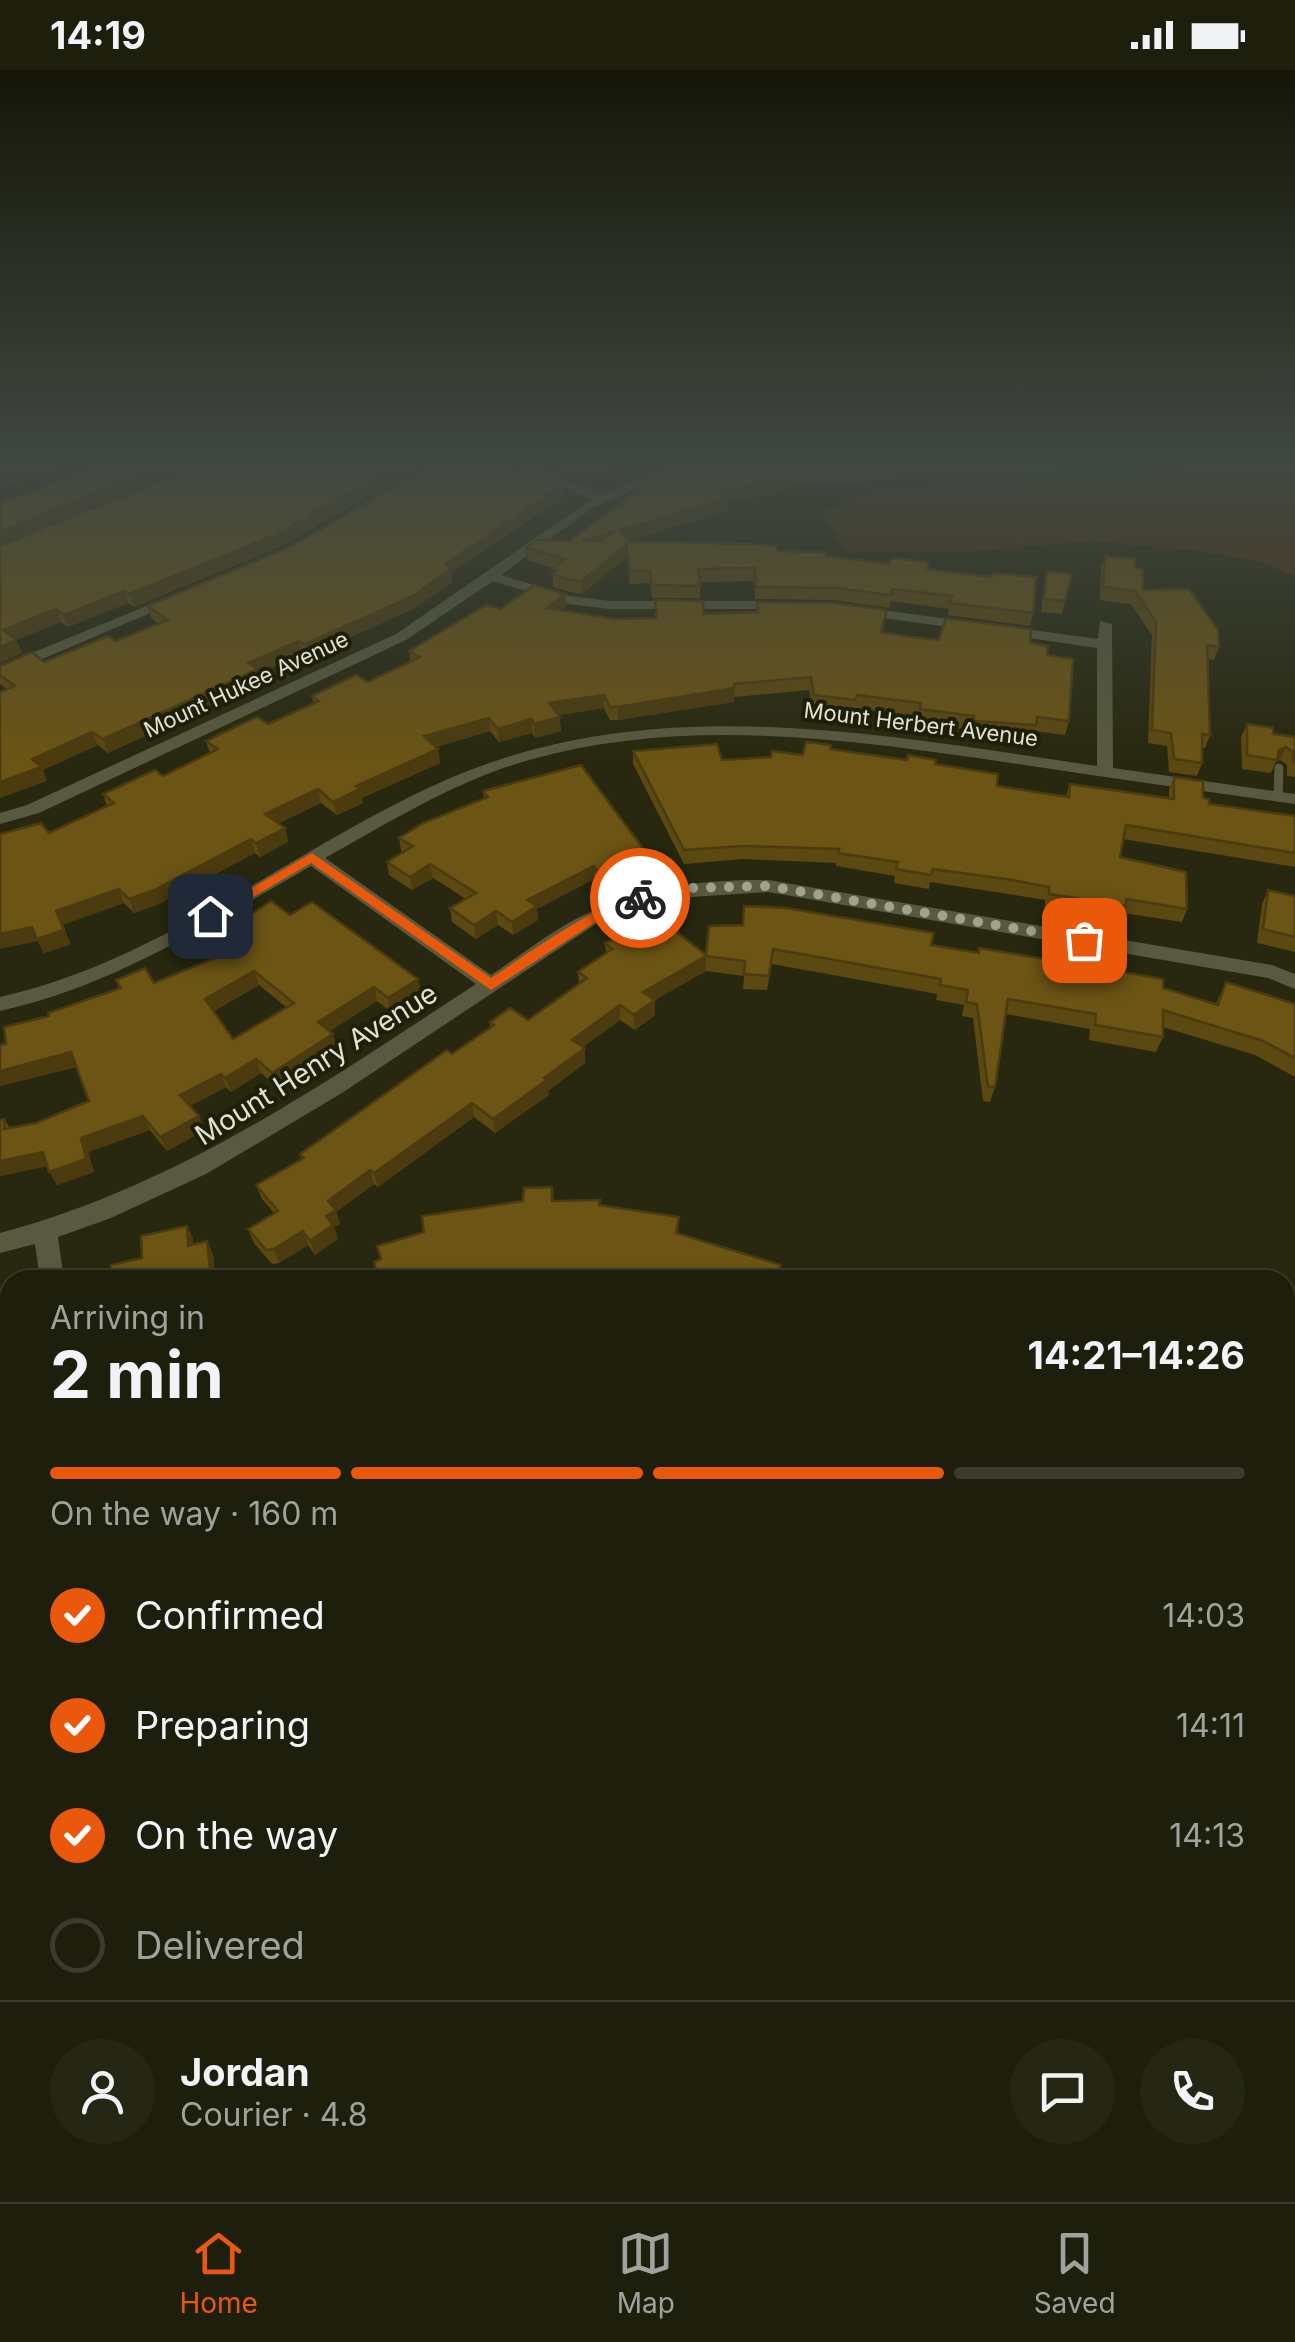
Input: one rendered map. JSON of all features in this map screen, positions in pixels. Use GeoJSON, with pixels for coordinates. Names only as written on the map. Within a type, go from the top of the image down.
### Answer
{"type":"FeatureCollection","features":[{"type":"Feature","properties":{"kind":"street","name":"Mount Hukee Avenue"},"geometry":{"type":"LineString","coordinates":[[0,819],[34,809],[402,637],[511,561]]}},
{"type":"Feature","properties":{"kind":"street"},"geometry":{"type":"LineString","coordinates":[[490,576],[568,600],[610,605],[802,606]]}},
{"type":"Feature","properties":{"kind":"street"},"geometry":{"type":"LineString","coordinates":[[0,672],[197,590]]}},
{"type":"Feature","properties":{"kind":"street"},"geometry":{"type":"LineString","coordinates":[[833,608],[1103,644]]}},
{"type":"Feature","properties":{"kind":"street"},"geometry":{"type":"LineString","coordinates":[[1105,772],[1106,624]]}},
{"type":"Feature","properties":{"kind":"street","name":"Mount Herbert Avenue"},"geometry":{"type":"LineString","coordinates":[[0,1004],[81,982],[143,954],[456,782],[524,758],[624,734],[722,727],[828,732],[1287,798]]}},
{"type":"Feature","properties":{"kind":"street"},"geometry":{"type":"LineString","coordinates":[[312,858],[491,985]]}},
{"type":"Feature","properties":{"kind":"street","name":"Mount Henry Avenue"},"geometry":{"type":"LineString","coordinates":[[0,1243],[100,1215],[200,1170],[268,1132],[589,920],[642,898],[727,884],[768,886],[1272,972],[1295,982]]}},
{"type":"Feature","properties":{"kind":"street"},"geometry":{"type":"LineString","coordinates":[[45,1232],[51,1270]]}},
{"type":"Feature","properties":{"kind":"lane"},"geometry":{"type":"LineString","coordinates":[[1279,768],[1287,798]]}},
{"type":"Feature","properties":{"kind":"shaded area"},"geometry":{"type":"Polygon","coordinates":[[[1295,561],[1295,576],[1261,562],[1295,561]]]}},
{"type":"Feature","properties":{"kind":"building"},"geometry":{"type":"Polygon","coordinates":[[[0,561],[210,561],[130,594],[124,591],[64,615],[56,609],[3,630],[16,640],[0,647],[0,561]]]}},
{"type":"Feature","properties":{"kind":"building"},"geometry":{"type":"Polygon","coordinates":[[[255,561],[448,561],[450,569],[413,596],[305,644],[299,641],[248,663],[258,669],[103,739],[92,732],[32,759],[41,767],[0,782],[0,692],[15,686],[0,675],[0,666],[32,652],[44,662],[108,636],[116,641],[168,620],[147,606],[255,561]]]}},
{"type":"Feature","properties":{"kind":"building"},"geometry":{"type":"Polygon","coordinates":[[[562,561],[605,561],[581,581],[552,574],[558,570],[553,568],[562,561]]]}},
{"type":"Feature","properties":{"kind":"building"},"geometry":{"type":"Polygon","coordinates":[[[629,561],[924,561],[929,562],[927,569],[992,577],[993,573],[1036,577],[1033,613],[950,603],[952,596],[893,589],[891,595],[835,588],[756,587],[755,568],[698,569],[701,586],[652,585],[650,571],[630,571],[629,561]]]}},
{"type":"Feature","properties":{"kind":"building"},"geometry":{"type":"Polygon","coordinates":[[[1105,561],[1135,561],[1135,568],[1143,569],[1143,590],[1189,589],[1218,630],[1219,647],[1207,645],[1210,735],[1202,734],[1202,763],[1174,759],[1171,733],[1152,730],[1156,622],[1135,591],[1103,587],[1105,561]]]}},
{"type":"Feature","properties":{"kind":"building"},"geometry":{"type":"Polygon","coordinates":[[[1047,571],[1072,574],[1065,601],[1044,599],[1047,571]]]}},
{"type":"Feature","properties":{"kind":"building"},"geometry":{"type":"Polygon","coordinates":[[[535,585],[565,594],[547,608],[614,619],[657,618],[655,600],[703,601],[704,614],[758,612],[757,602],[834,603],[887,610],[881,632],[911,637],[939,640],[946,618],[1031,629],[1030,643],[1048,646],[1047,655],[1073,659],[1069,721],[1037,717],[1036,725],[974,721],[974,716],[920,709],[921,703],[857,695],[855,700],[814,695],[811,677],[734,684],[734,688],[618,707],[610,707],[604,695],[549,703],[560,717],[534,724],[531,719],[498,729],[489,718],[424,736],[438,749],[356,786],[360,789],[333,802],[318,789],[265,814],[285,828],[256,843],[251,839],[129,899],[119,889],[56,911],[64,930],[37,939],[32,927],[0,934],[0,834],[41,823],[49,833],[114,803],[103,794],[155,770],[163,776],[218,749],[206,741],[257,717],[268,724],[319,701],[312,696],[356,675],[368,682],[420,657],[409,651],[486,605],[500,609],[535,585]]]}},
{"type":"Feature","properties":{"kind":"building"},"geometry":{"type":"Polygon","coordinates":[[[1247,724],[1295,737],[1295,762],[1293,752],[1286,747],[1279,750],[1277,760],[1247,755],[1247,724]]]}},
{"type":"Feature","properties":{"kind":"building"},"geometry":{"type":"Polygon","coordinates":[[[806,742],[907,760],[908,755],[936,760],[935,764],[998,774],[997,786],[1069,797],[1070,784],[1174,799],[1174,777],[1203,781],[1203,798],[1209,799],[1209,804],[1295,816],[1295,853],[1126,825],[1120,857],[1186,872],[1187,909],[1126,899],[1126,906],[1049,894],[1049,887],[1012,880],[933,869],[931,875],[896,869],[898,862],[838,853],[839,849],[744,846],[684,850],[633,751],[717,744],[722,760],[771,757],[772,751],[803,755],[806,742]]]}},
{"type":"Feature","properties":{"kind":"building"},"geometry":{"type":"Polygon","coordinates":[[[581,765],[651,859],[597,871],[594,866],[527,900],[537,906],[512,922],[496,911],[474,925],[450,908],[476,893],[430,864],[410,877],[387,862],[413,846],[399,838],[423,823],[488,797],[483,791],[581,765]]]}},
{"type":"Feature","properties":{"kind":"building"},"geometry":{"type":"Polygon","coordinates":[[[1268,890],[1295,896],[1295,937],[1263,929],[1268,890]]]}},
{"type":"Feature","properties":{"kind":"building"},"geometry":{"type":"Polygon","coordinates":[[[271,901],[290,915],[312,902],[418,979],[388,998],[374,987],[318,1022],[333,1034],[272,1073],[256,1059],[225,1078],[221,1074],[180,1095],[199,1116],[160,1137],[143,1116],[81,1138],[86,1159],[49,1172],[43,1152],[0,1161],[0,1120],[4,1119],[4,1129],[36,1123],[89,1101],[71,1052],[0,1071],[0,1045],[6,1044],[4,1027],[49,1016],[48,1013],[121,988],[116,980],[145,968],[154,983],[234,950],[218,936],[271,901]],[[254,971],[205,999],[233,1039],[294,1003],[254,971]]]}},
{"type":"Feature","properties":{"kind":"building"},"geometry":{"type":"Polygon","coordinates":[[[744,906],[786,908],[934,933],[931,945],[979,953],[979,948],[1050,960],[1050,952],[1088,959],[1088,966],[1163,979],[1163,988],[1218,1005],[1226,982],[1295,1004],[1295,1058],[1263,1041],[1163,1010],[1163,1037],[1095,1025],[1096,1014],[1008,999],[995,1087],[988,1087],[977,1004],[966,1002],[968,990],[940,985],[941,979],[773,949],[769,976],[744,974],[745,961],[706,956],[643,992],[655,1000],[634,1015],[620,1005],[572,1040],[585,1048],[493,1119],[472,1103],[374,1173],[370,1170],[328,1201],[336,1210],[326,1216],[333,1225],[310,1241],[303,1231],[266,1250],[248,1229],[278,1211],[256,1185],[304,1158],[300,1154],[447,1050],[452,1054],[494,1025],[490,1022],[510,1008],[528,1020],[587,978],[578,972],[612,949],[605,943],[628,931],[645,944],[673,929],[706,955],[709,926],[743,925],[744,906]]]}},
{"type":"Feature","properties":{"kind":"building"},"geometry":{"type":"Polygon","coordinates":[[[552,1187],[552,1201],[600,1200],[599,1205],[679,1217],[676,1233],[781,1265],[779,1270],[376,1270],[374,1262],[381,1259],[377,1246],[424,1232],[422,1216],[523,1201],[524,1188],[552,1187]]]}},
{"type":"Feature","properties":{"kind":"building"},"geometry":{"type":"Polygon","coordinates":[[[187,1226],[188,1246],[207,1241],[210,1270],[111,1270],[111,1265],[142,1258],[141,1236],[187,1226]]]}},
{"type":"Feature","properties":{"kind":"way so far"},"geometry":{"type":"LineString","coordinates":[[640,898],[727,884],[768,886],[1084,940]]}},
{"type":"Feature","properties":{"kind":"route"},"geometry":{"type":"LineString","coordinates":[[210,916],[312,858],[491,985],[589,920],[640,898]]}}]}
